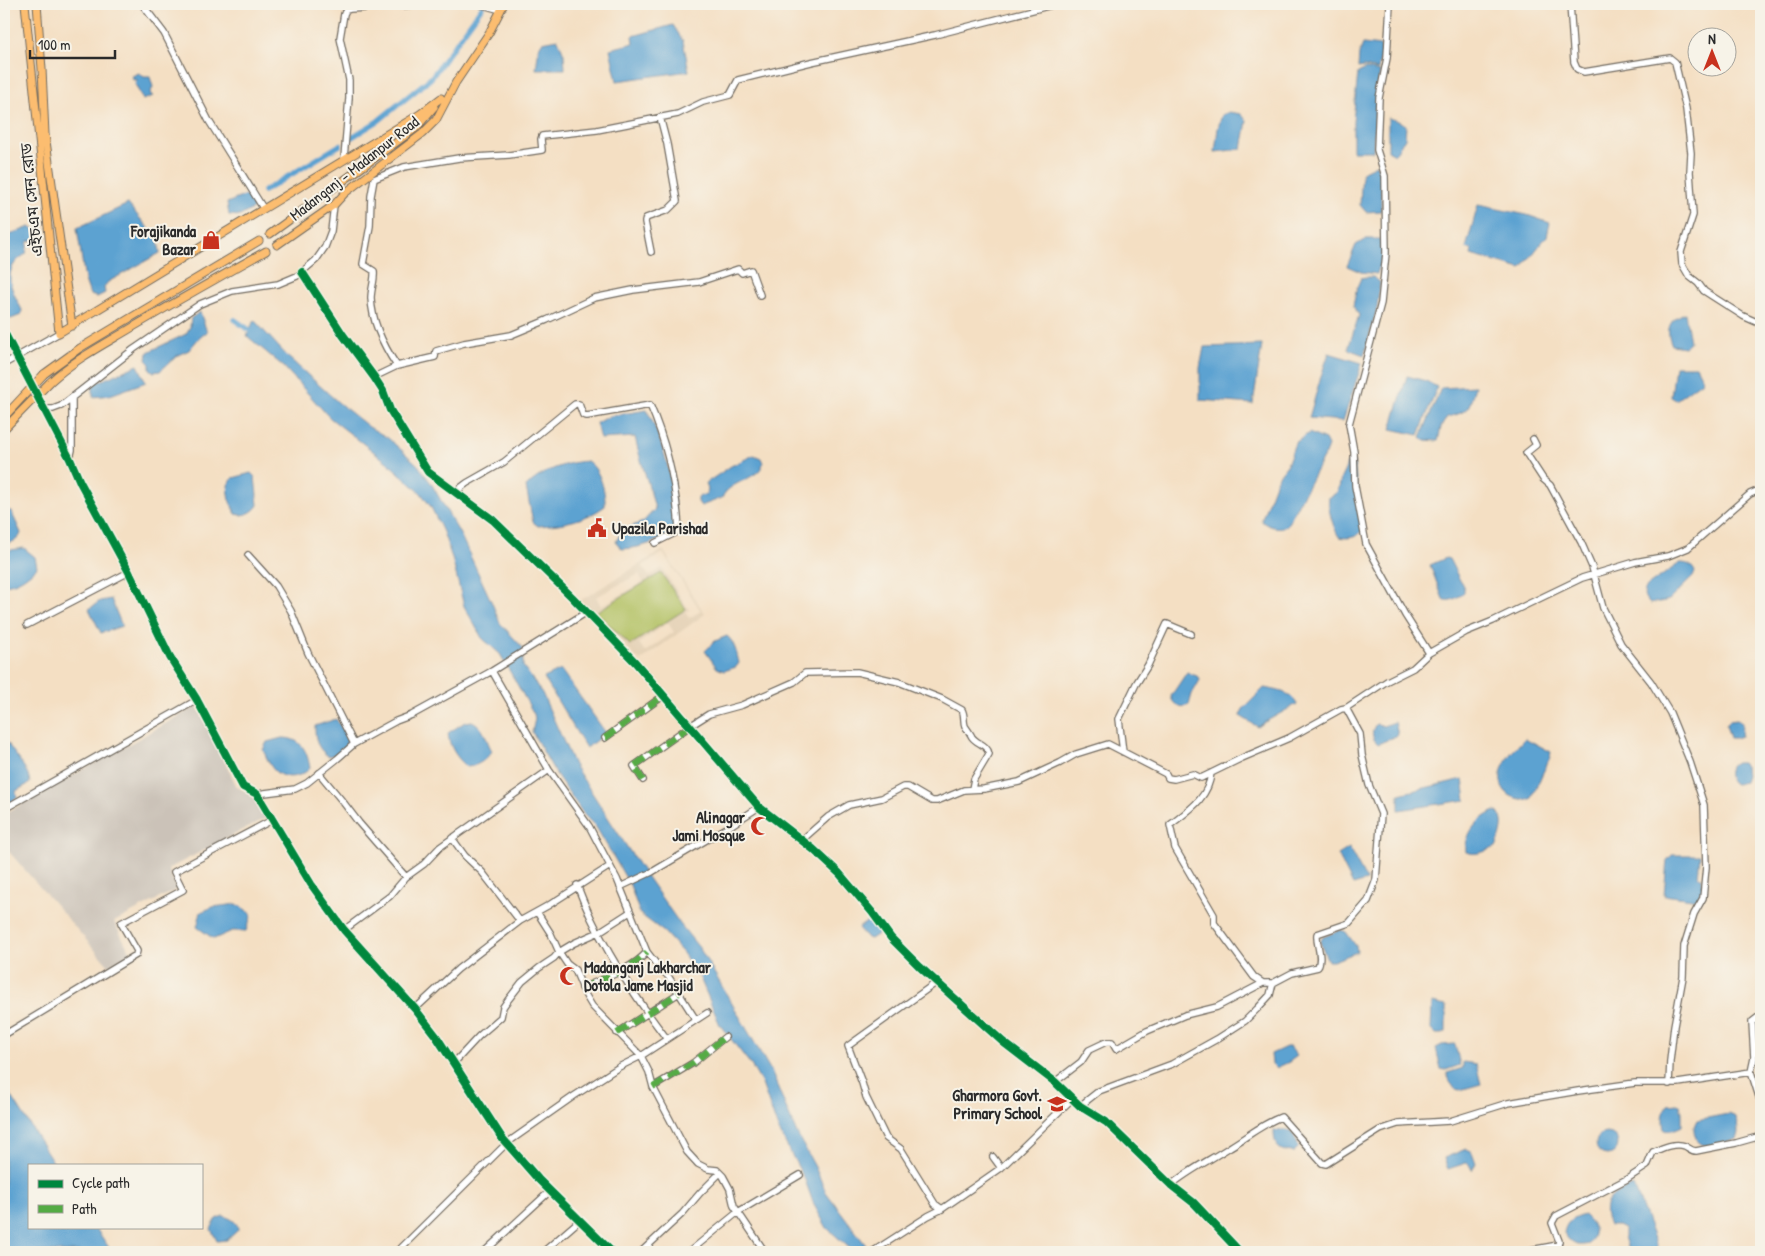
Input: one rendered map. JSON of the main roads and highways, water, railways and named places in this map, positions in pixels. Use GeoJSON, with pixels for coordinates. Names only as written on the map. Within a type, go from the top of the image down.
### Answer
{"type":"FeatureCollection","features":[{"type":"Feature","properties":{"kind":"main road","name":"এইচএম সেন রোড"},"geometry":{"type":"LineString","coordinates":[[25,4],[59,333],[72,326],[46,134],[37,4]]}},
{"type":"Feature","properties":{"kind":"main road","name":"Madanganj - Madanpur Road"},"geometry":{"type":"LineString","coordinates":[[277,244],[334,205],[345,193],[422,134],[439,115],[456,82],[489,33],[502,7]]}},
{"type":"Feature","properties":{"kind":"main road","name":"Madanganj - Madanpur Road"},"geometry":{"type":"LineString","coordinates":[[270,234],[416,128],[456,82]]}},
{"type":"Feature","properties":{"kind":"main road"},"geometry":{"type":"LineString","coordinates":[[72,326],[344,158],[420,114],[441,98]]}},
{"type":"Feature","properties":{"kind":"main road"},"geometry":{"type":"LineString","coordinates":[[4,417],[44,374],[80,348],[259,241]]}},
{"type":"Feature","properties":{"kind":"main road"},"geometry":{"type":"LineString","coordinates":[[4,429],[63,370],[188,294],[266,251]]}},
{"type":"Feature","properties":{"kind":"water"},"geometry":{"type":"Polygon","coordinates":[[[673,25],[683,41],[689,71],[617,81],[610,49],[634,43],[633,36],[673,25]]]}},
{"type":"Feature","properties":{"kind":"water"},"geometry":{"type":"Polygon","coordinates":[[[558,39],[564,54],[565,69],[536,69],[539,47],[542,42],[558,39]]]}},
{"type":"Feature","properties":{"kind":"water"},"geometry":{"type":"Polygon","coordinates":[[[1363,44],[1381,46],[1378,70],[1365,67],[1358,68],[1359,54],[1363,44]]]}},
{"type":"Feature","properties":{"kind":"water"},"geometry":{"type":"Polygon","coordinates":[[[1366,69],[1380,72],[1376,96],[1373,151],[1353,151],[1353,121],[1358,73],[1366,69]]]}},
{"type":"Feature","properties":{"kind":"water"},"geometry":{"type":"Polygon","coordinates":[[[139,73],[144,77],[150,77],[153,87],[150,94],[153,96],[143,100],[135,84],[137,79],[133,80],[132,76],[139,73]]]}},
{"type":"Feature","properties":{"kind":"water"},"geometry":{"type":"Polygon","coordinates":[[[1229,112],[1241,114],[1247,121],[1242,149],[1215,152],[1218,128],[1222,115],[1229,112]]]}},
{"type":"Feature","properties":{"kind":"water"},"geometry":{"type":"Polygon","coordinates":[[[1388,118],[1406,125],[1405,138],[1395,154],[1388,150],[1388,118]]]}},
{"type":"Feature","properties":{"kind":"water"},"geometry":{"type":"Polygon","coordinates":[[[1376,165],[1381,175],[1381,211],[1366,212],[1360,205],[1362,172],[1376,165]]]}},
{"type":"Feature","properties":{"kind":"water"},"geometry":{"type":"Polygon","coordinates":[[[246,195],[254,208],[240,216],[229,215],[227,203],[246,195]]]}},
{"type":"Feature","properties":{"kind":"water"},"geometry":{"type":"Polygon","coordinates":[[[128,204],[158,240],[160,253],[108,282],[104,287],[105,293],[97,297],[90,295],[85,280],[77,228],[128,204]]]}},
{"type":"Feature","properties":{"kind":"water"},"geometry":{"type":"Polygon","coordinates":[[[1478,205],[1527,215],[1550,223],[1547,236],[1521,269],[1471,255],[1472,250],[1466,248],[1478,205]]]}},
{"type":"Feature","properties":{"kind":"water"},"geometry":{"type":"Polygon","coordinates":[[[30,227],[38,233],[40,239],[28,241],[26,254],[18,260],[10,273],[14,294],[22,310],[21,315],[11,319],[4,315],[4,237],[30,227]]]}},
{"type":"Feature","properties":{"kind":"water"},"geometry":{"type":"Polygon","coordinates":[[[1366,239],[1383,239],[1384,252],[1377,274],[1361,272],[1347,266],[1356,245],[1366,239]]]}},
{"type":"Feature","properties":{"kind":"water"},"geometry":{"type":"Polygon","coordinates":[[[1373,277],[1380,282],[1377,308],[1364,355],[1348,349],[1359,315],[1353,306],[1357,287],[1361,278],[1373,277]]]}},
{"type":"Feature","properties":{"kind":"water"},"geometry":{"type":"Polygon","coordinates":[[[200,312],[207,332],[189,350],[178,355],[160,371],[154,372],[150,369],[150,364],[147,361],[148,352],[186,334],[190,327],[191,318],[200,312]]]}},
{"type":"Feature","properties":{"kind":"water"},"geometry":{"type":"Polygon","coordinates":[[[1685,313],[1690,342],[1684,347],[1672,345],[1669,335],[1670,326],[1675,318],[1685,313]]]}},
{"type":"Feature","properties":{"kind":"water"},"geometry":{"type":"Polygon","coordinates":[[[254,320],[289,358],[339,403],[369,427],[388,438],[418,465],[431,483],[461,536],[500,623],[523,648],[523,666],[542,693],[574,765],[640,867],[700,949],[771,1071],[797,1134],[826,1192],[871,1252],[854,1252],[827,1228],[814,1205],[805,1180],[778,1129],[762,1084],[751,1065],[720,1025],[700,978],[683,953],[664,932],[640,914],[630,885],[596,827],[585,816],[556,774],[532,732],[535,719],[534,714],[500,654],[482,638],[464,606],[452,558],[443,532],[431,507],[421,493],[387,462],[330,418],[284,367],[247,336],[254,320]]]}},
{"type":"Feature","properties":{"kind":"water"},"geometry":{"type":"Polygon","coordinates":[[[1262,345],[1253,404],[1200,400],[1200,368],[1204,347],[1262,345]]]}},
{"type":"Feature","properties":{"kind":"water"},"geometry":{"type":"Polygon","coordinates":[[[1329,353],[1362,363],[1343,421],[1309,418],[1329,353]]]}},
{"type":"Feature","properties":{"kind":"water"},"geometry":{"type":"Polygon","coordinates":[[[138,365],[146,382],[110,395],[93,397],[93,384],[138,365]]]}},
{"type":"Feature","properties":{"kind":"water"},"geometry":{"type":"Polygon","coordinates":[[[1675,366],[1696,366],[1702,381],[1676,400],[1671,397],[1675,366]]]}},
{"type":"Feature","properties":{"kind":"water"},"geometry":{"type":"Polygon","coordinates":[[[1407,376],[1426,381],[1437,387],[1419,435],[1391,429],[1407,376]]]}},
{"type":"Feature","properties":{"kind":"water"},"geometry":{"type":"Polygon","coordinates":[[[1475,386],[1467,408],[1460,413],[1447,417],[1441,427],[1438,441],[1424,440],[1421,437],[1441,388],[1475,386]]]}},
{"type":"Feature","properties":{"kind":"water"},"geometry":{"type":"Polygon","coordinates":[[[647,410],[654,424],[668,468],[674,497],[677,528],[665,537],[651,543],[622,549],[616,542],[622,530],[643,522],[655,509],[635,437],[600,439],[596,423],[610,416],[647,410]]]}},
{"type":"Feature","properties":{"kind":"water"},"geometry":{"type":"Polygon","coordinates":[[[1309,433],[1325,440],[1328,446],[1325,454],[1287,525],[1277,528],[1267,525],[1261,521],[1277,478],[1287,465],[1295,443],[1309,433]]]}},
{"type":"Feature","properties":{"kind":"water"},"geometry":{"type":"Polygon","coordinates":[[[754,455],[761,458],[763,463],[761,469],[751,477],[731,487],[722,498],[701,506],[698,502],[698,497],[706,494],[708,490],[706,483],[731,466],[754,455]]]}},
{"type":"Feature","properties":{"kind":"water"},"geometry":{"type":"Polygon","coordinates":[[[587,461],[592,464],[599,475],[605,506],[590,515],[564,523],[538,526],[533,522],[526,487],[539,476],[554,468],[587,461]]]}},
{"type":"Feature","properties":{"kind":"water"},"geometry":{"type":"Polygon","coordinates":[[[1354,461],[1362,531],[1355,537],[1342,538],[1339,537],[1333,523],[1329,497],[1335,494],[1338,489],[1347,463],[1354,461]]]}},
{"type":"Feature","properties":{"kind":"water"},"geometry":{"type":"Polygon","coordinates":[[[251,473],[255,477],[258,505],[248,513],[236,514],[230,502],[228,485],[233,478],[251,473]]]}},
{"type":"Feature","properties":{"kind":"water"},"geometry":{"type":"Polygon","coordinates":[[[4,510],[11,511],[21,533],[17,540],[4,545],[4,510]]]}},
{"type":"Feature","properties":{"kind":"water"},"geometry":{"type":"Polygon","coordinates":[[[24,548],[35,557],[37,567],[22,579],[4,585],[4,551],[24,548]]]}},
{"type":"Feature","properties":{"kind":"water"},"geometry":{"type":"Polygon","coordinates":[[[1446,558],[1449,559],[1464,588],[1464,593],[1448,600],[1443,599],[1430,565],[1446,558]]]}},
{"type":"Feature","properties":{"kind":"water"},"geometry":{"type":"Polygon","coordinates":[[[1680,563],[1687,564],[1693,568],[1695,572],[1693,577],[1669,600],[1650,604],[1644,596],[1647,586],[1680,563]]]}},
{"type":"Feature","properties":{"kind":"water"},"geometry":{"type":"Polygon","coordinates":[[[111,599],[122,626],[101,633],[89,609],[100,601],[111,599]]]}},
{"type":"Feature","properties":{"kind":"water"},"geometry":{"type":"Polygon","coordinates":[[[727,636],[733,644],[739,663],[736,667],[724,671],[717,668],[705,651],[715,641],[727,636]]]}},
{"type":"Feature","properties":{"kind":"water"},"geometry":{"type":"Polygon","coordinates":[[[561,670],[606,733],[586,748],[544,678],[561,670]]]}},
{"type":"Feature","properties":{"kind":"water"},"geometry":{"type":"Polygon","coordinates":[[[1187,672],[1199,677],[1200,680],[1192,694],[1189,705],[1180,706],[1173,702],[1171,696],[1187,672]]]}},
{"type":"Feature","properties":{"kind":"water"},"geometry":{"type":"Polygon","coordinates":[[[1264,688],[1288,694],[1297,704],[1258,727],[1240,716],[1243,709],[1264,688]]]}},
{"type":"Feature","properties":{"kind":"water"},"geometry":{"type":"Polygon","coordinates":[[[336,719],[344,732],[347,743],[342,751],[328,756],[317,743],[315,726],[336,719]]]}},
{"type":"Feature","properties":{"kind":"water"},"geometry":{"type":"Polygon","coordinates":[[[1737,720],[1742,723],[1741,736],[1730,738],[1726,725],[1729,721],[1737,720]]]}},
{"type":"Feature","properties":{"kind":"water"},"geometry":{"type":"Polygon","coordinates":[[[472,721],[482,730],[492,751],[481,762],[467,767],[454,752],[448,733],[465,722],[472,721]]]}},
{"type":"Feature","properties":{"kind":"water"},"geometry":{"type":"Polygon","coordinates":[[[1395,722],[1398,735],[1378,744],[1372,734],[1376,724],[1383,726],[1395,722]]]}},
{"type":"Feature","properties":{"kind":"water"},"geometry":{"type":"Polygon","coordinates":[[[282,738],[294,740],[305,751],[310,768],[302,774],[287,777],[277,773],[269,762],[263,750],[267,742],[282,738]]]}},
{"type":"Feature","properties":{"kind":"water"},"geometry":{"type":"Polygon","coordinates":[[[1525,738],[1551,752],[1531,799],[1513,797],[1503,788],[1501,782],[1503,767],[1507,759],[1525,738]]]}},
{"type":"Feature","properties":{"kind":"water"},"geometry":{"type":"Polygon","coordinates":[[[4,742],[8,743],[22,764],[30,783],[16,791],[17,798],[4,806],[4,742]]]}},
{"type":"Feature","properties":{"kind":"water"},"geometry":{"type":"Polygon","coordinates":[[[1736,763],[1742,763],[1745,766],[1746,776],[1744,782],[1737,784],[1732,783],[1729,777],[1729,769],[1736,763]]]}},
{"type":"Feature","properties":{"kind":"water"},"geometry":{"type":"Polygon","coordinates":[[[1463,779],[1466,800],[1399,810],[1399,794],[1463,779]]]}},
{"type":"Feature","properties":{"kind":"water"},"geometry":{"type":"Polygon","coordinates":[[[1496,811],[1502,823],[1496,847],[1477,853],[1466,852],[1467,839],[1470,832],[1479,821],[1496,811]]]}},
{"type":"Feature","properties":{"kind":"water"},"geometry":{"type":"Polygon","coordinates":[[[1349,848],[1367,881],[1353,885],[1338,855],[1349,848]]]}},
{"type":"Feature","properties":{"kind":"water"},"geometry":{"type":"Polygon","coordinates":[[[1672,855],[1700,855],[1698,876],[1702,878],[1703,887],[1699,900],[1664,895],[1667,860],[1672,855]]]}},
{"type":"Feature","properties":{"kind":"water"},"geometry":{"type":"Polygon","coordinates":[[[237,904],[252,914],[246,931],[232,931],[214,939],[197,927],[201,912],[213,907],[237,904]]]}},
{"type":"Feature","properties":{"kind":"water"},"geometry":{"type":"Polygon","coordinates":[[[871,919],[874,920],[882,931],[870,939],[858,928],[871,919]]]}},
{"type":"Feature","properties":{"kind":"water"},"geometry":{"type":"Polygon","coordinates":[[[1341,930],[1346,932],[1356,946],[1357,952],[1328,961],[1320,942],[1323,937],[1341,930]]]}},
{"type":"Feature","properties":{"kind":"water"},"geometry":{"type":"Polygon","coordinates":[[[1432,1003],[1446,1006],[1446,1032],[1443,1034],[1436,1034],[1431,1029],[1432,1003]]]}},
{"type":"Feature","properties":{"kind":"water"},"geometry":{"type":"Polygon","coordinates":[[[1455,1044],[1460,1065],[1446,1070],[1441,1069],[1436,1048],[1442,1045],[1455,1044]]]}},
{"type":"Feature","properties":{"kind":"water"},"geometry":{"type":"Polygon","coordinates":[[[1290,1047],[1297,1056],[1276,1068],[1272,1064],[1271,1054],[1290,1047]]]}},
{"type":"Feature","properties":{"kind":"water"},"geometry":{"type":"Polygon","coordinates":[[[1463,1062],[1476,1064],[1481,1084],[1460,1090],[1455,1089],[1448,1079],[1447,1073],[1463,1068],[1463,1062]]]}},
{"type":"Feature","properties":{"kind":"water"},"geometry":{"type":"Polygon","coordinates":[[[4,1084],[54,1164],[28,1164],[28,1228],[96,1228],[112,1252],[4,1252],[4,1084]]]}},
{"type":"Feature","properties":{"kind":"water"},"geometry":{"type":"Polygon","coordinates":[[[1668,1105],[1680,1105],[1682,1112],[1682,1126],[1668,1130],[1664,1128],[1663,1122],[1665,1110],[1668,1105]]]}},
{"type":"Feature","properties":{"kind":"water"},"geometry":{"type":"Polygon","coordinates":[[[1728,1114],[1734,1116],[1736,1121],[1738,1130],[1736,1139],[1712,1146],[1701,1144],[1697,1141],[1694,1129],[1697,1120],[1728,1114]]]}},
{"type":"Feature","properties":{"kind":"water"},"geometry":{"type":"Polygon","coordinates":[[[1286,1130],[1292,1132],[1299,1147],[1294,1152],[1285,1151],[1276,1144],[1274,1131],[1286,1130]]]}},
{"type":"Feature","properties":{"kind":"water"},"geometry":{"type":"Polygon","coordinates":[[[1607,1133],[1615,1136],[1618,1144],[1615,1152],[1607,1155],[1599,1152],[1596,1144],[1599,1136],[1607,1133]]]}},
{"type":"Feature","properties":{"kind":"water"},"geometry":{"type":"Polygon","coordinates":[[[1466,1149],[1472,1152],[1476,1163],[1472,1170],[1469,1164],[1466,1163],[1448,1169],[1444,1158],[1466,1149]]]}},
{"type":"Feature","properties":{"kind":"water"},"geometry":{"type":"Polygon","coordinates":[[[1634,1186],[1659,1252],[1629,1252],[1624,1237],[1624,1229],[1618,1226],[1609,1226],[1605,1211],[1609,1200],[1613,1195],[1634,1186]]]}},
{"type":"Feature","properties":{"kind":"water"},"geometry":{"type":"Polygon","coordinates":[[[1584,1215],[1593,1226],[1594,1236],[1589,1244],[1577,1245],[1569,1240],[1564,1233],[1566,1226],[1571,1221],[1584,1215]]]}},
{"type":"Feature","properties":{"kind":"water"},"geometry":{"type":"Polygon","coordinates":[[[223,1216],[235,1222],[238,1230],[227,1240],[217,1241],[211,1229],[216,1219],[223,1216]]]}},
{"type":"Feature","properties":{"kind":"waterway"},"geometry":{"type":"LineString","coordinates":[[352,137],[378,121],[431,78],[482,7]]}},
{"type":"Feature","properties":{"kind":"waterway"},"geometry":{"type":"LineString","coordinates":[[264,191],[340,145]]}},
{"type":"Feature","properties":{"kind":"waterway"},"geometry":{"type":"LineString","coordinates":[[235,320],[255,334]]}},
{"type":"Feature","properties":{"kind":"place","name":"Forajikanda Bazar"},"geometry":{"type":"Point","coordinates":[211,240]}},
{"type":"Feature","properties":{"kind":"place","name":"Upazila Parishad"},"geometry":{"type":"Point","coordinates":[597,528]}},
{"type":"Feature","properties":{"kind":"place","name":"Alinagar Jami Mosque"},"geometry":{"type":"Point","coordinates":[760,826]}},
{"type":"Feature","properties":{"kind":"place","name":"Madanganj Lakharchar Dotola Jame Masjid"},"geometry":{"type":"Point","coordinates":[569,976]}},
{"type":"Feature","properties":{"kind":"place","name":"Gharmora Govt. Primary School"},"geometry":{"type":"Point","coordinates":[1057,1104]}}]}
